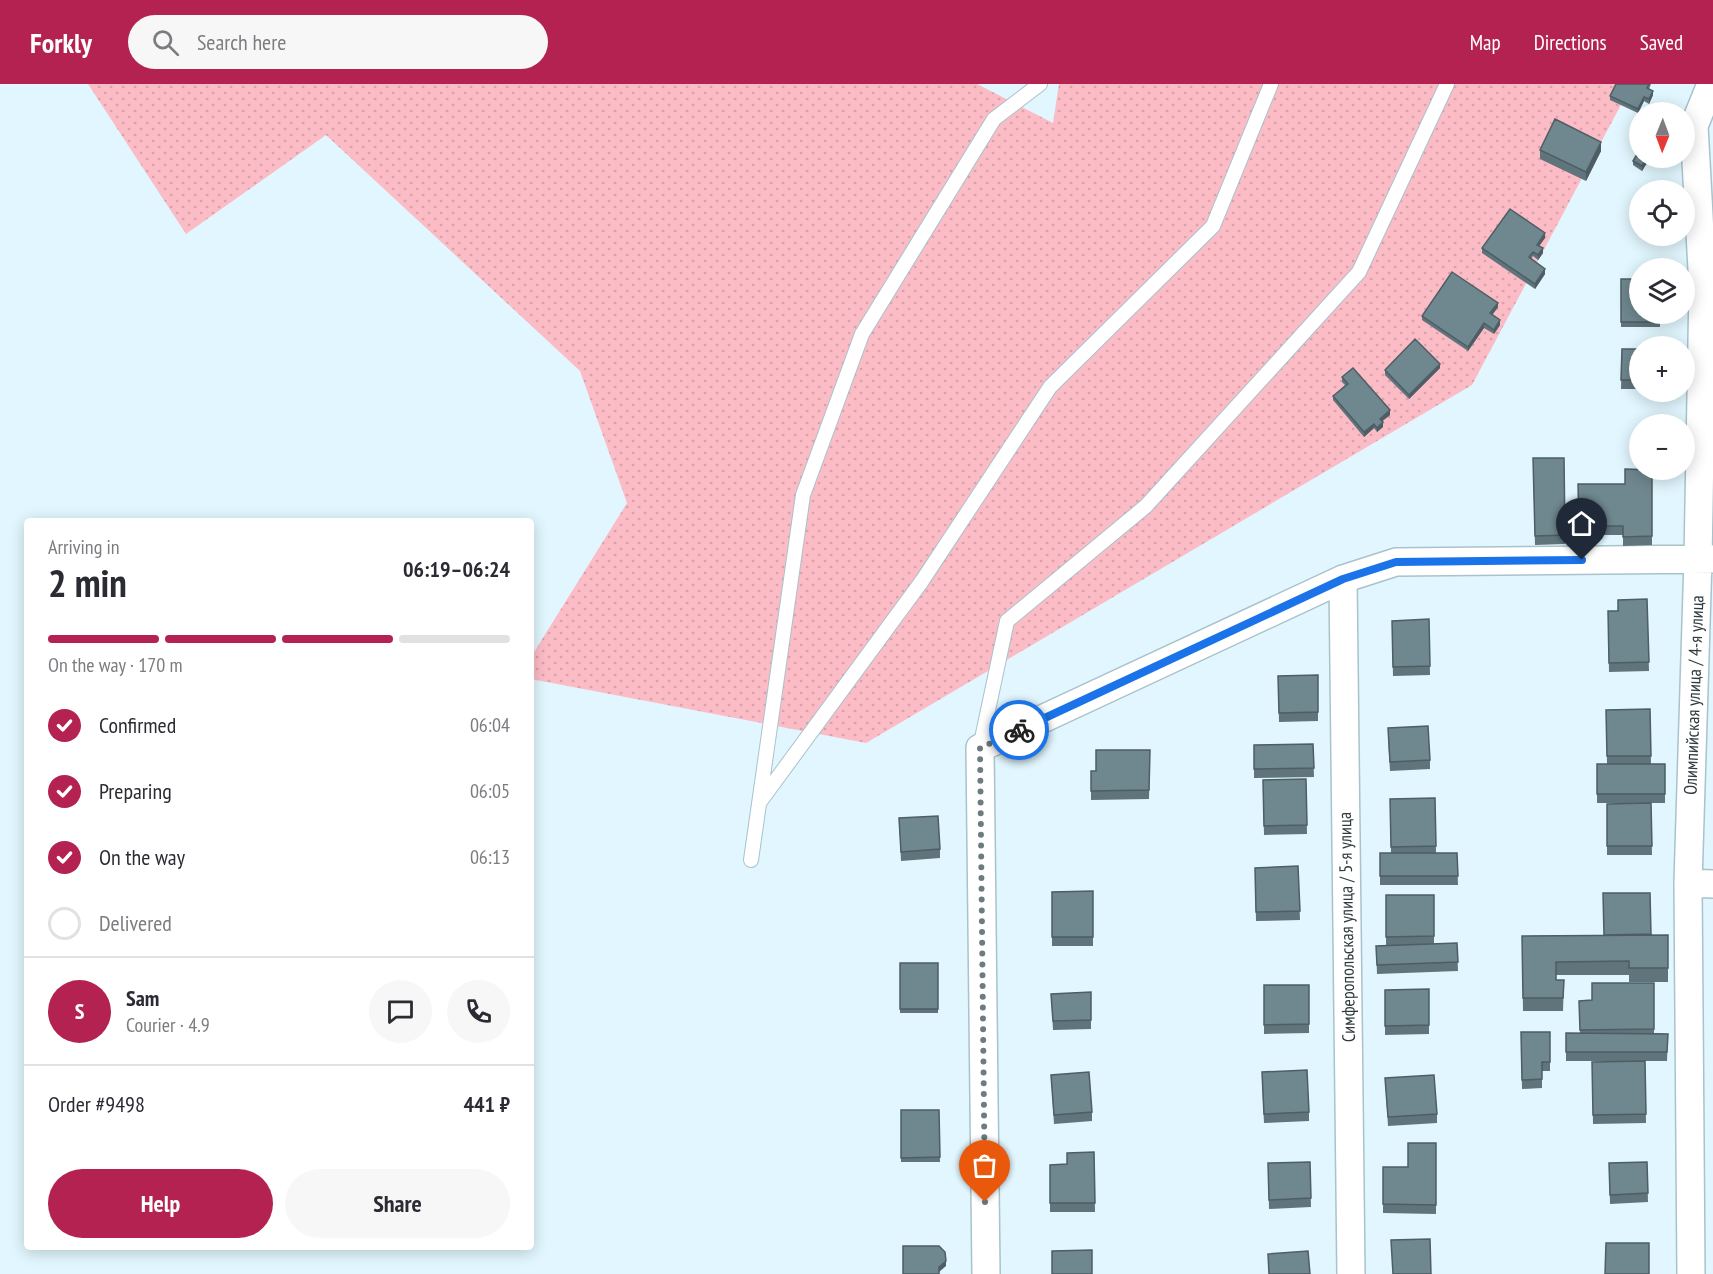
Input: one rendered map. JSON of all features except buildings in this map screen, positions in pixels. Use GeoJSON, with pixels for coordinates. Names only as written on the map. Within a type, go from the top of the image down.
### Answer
{"type":"FeatureCollection","features":[{"type":"Feature","properties":{"kind":"street","name":"Олимпийская улица / 4-я улица"},"geometry":{"type":"LineString","coordinates":[[1698,1261],[1708,287],[1694,126],[1711,84]]}},
{"type":"Feature","properties":{"kind":"street"},"geometry":{"type":"LineString","coordinates":[[986,1274],[980,748],[1343,579],[1396,562],[1705,559]]}},
{"type":"Feature","properties":{"kind":"street","name":"Симферопольская улица / 5-я улица"},"geometry":{"type":"LineString","coordinates":[[1343,579],[1351,1274]]}},
{"type":"Feature","properties":{"kind":"lane"},"geometry":{"type":"LineString","coordinates":[[751,860],[803,495],[862,334],[994,119],[1040,84]]}},
{"type":"Feature","properties":{"kind":"lane"},"geometry":{"type":"LineString","coordinates":[[759,803],[922,581],[1050,387],[1213,225],[1271,84]]}},
{"type":"Feature","properties":{"kind":"lane"},"geometry":{"type":"LineString","coordinates":[[980,748],[1007,621],[1146,506],[1359,272],[1447,84]]}},
{"type":"Feature","properties":{"kind":"shaded area"},"geometry":{"type":"Polygon","coordinates":[[[88,84],[977,84],[1053,123],[1059,84],[1632,84],[1472,385],[866,743],[534,680],[534,652],[627,503],[580,371],[326,135],[186,234],[88,84]]]}},
{"type":"Feature","properties":{"kind":"way so far"},"geometry":{"type":"LineString","coordinates":[[985,1202],[980,748],[1019,730]]}},
{"type":"Feature","properties":{"kind":"route"},"geometry":{"type":"LineString","coordinates":[[1019,730],[1343,579],[1396,562],[1582,560]]}}]}
